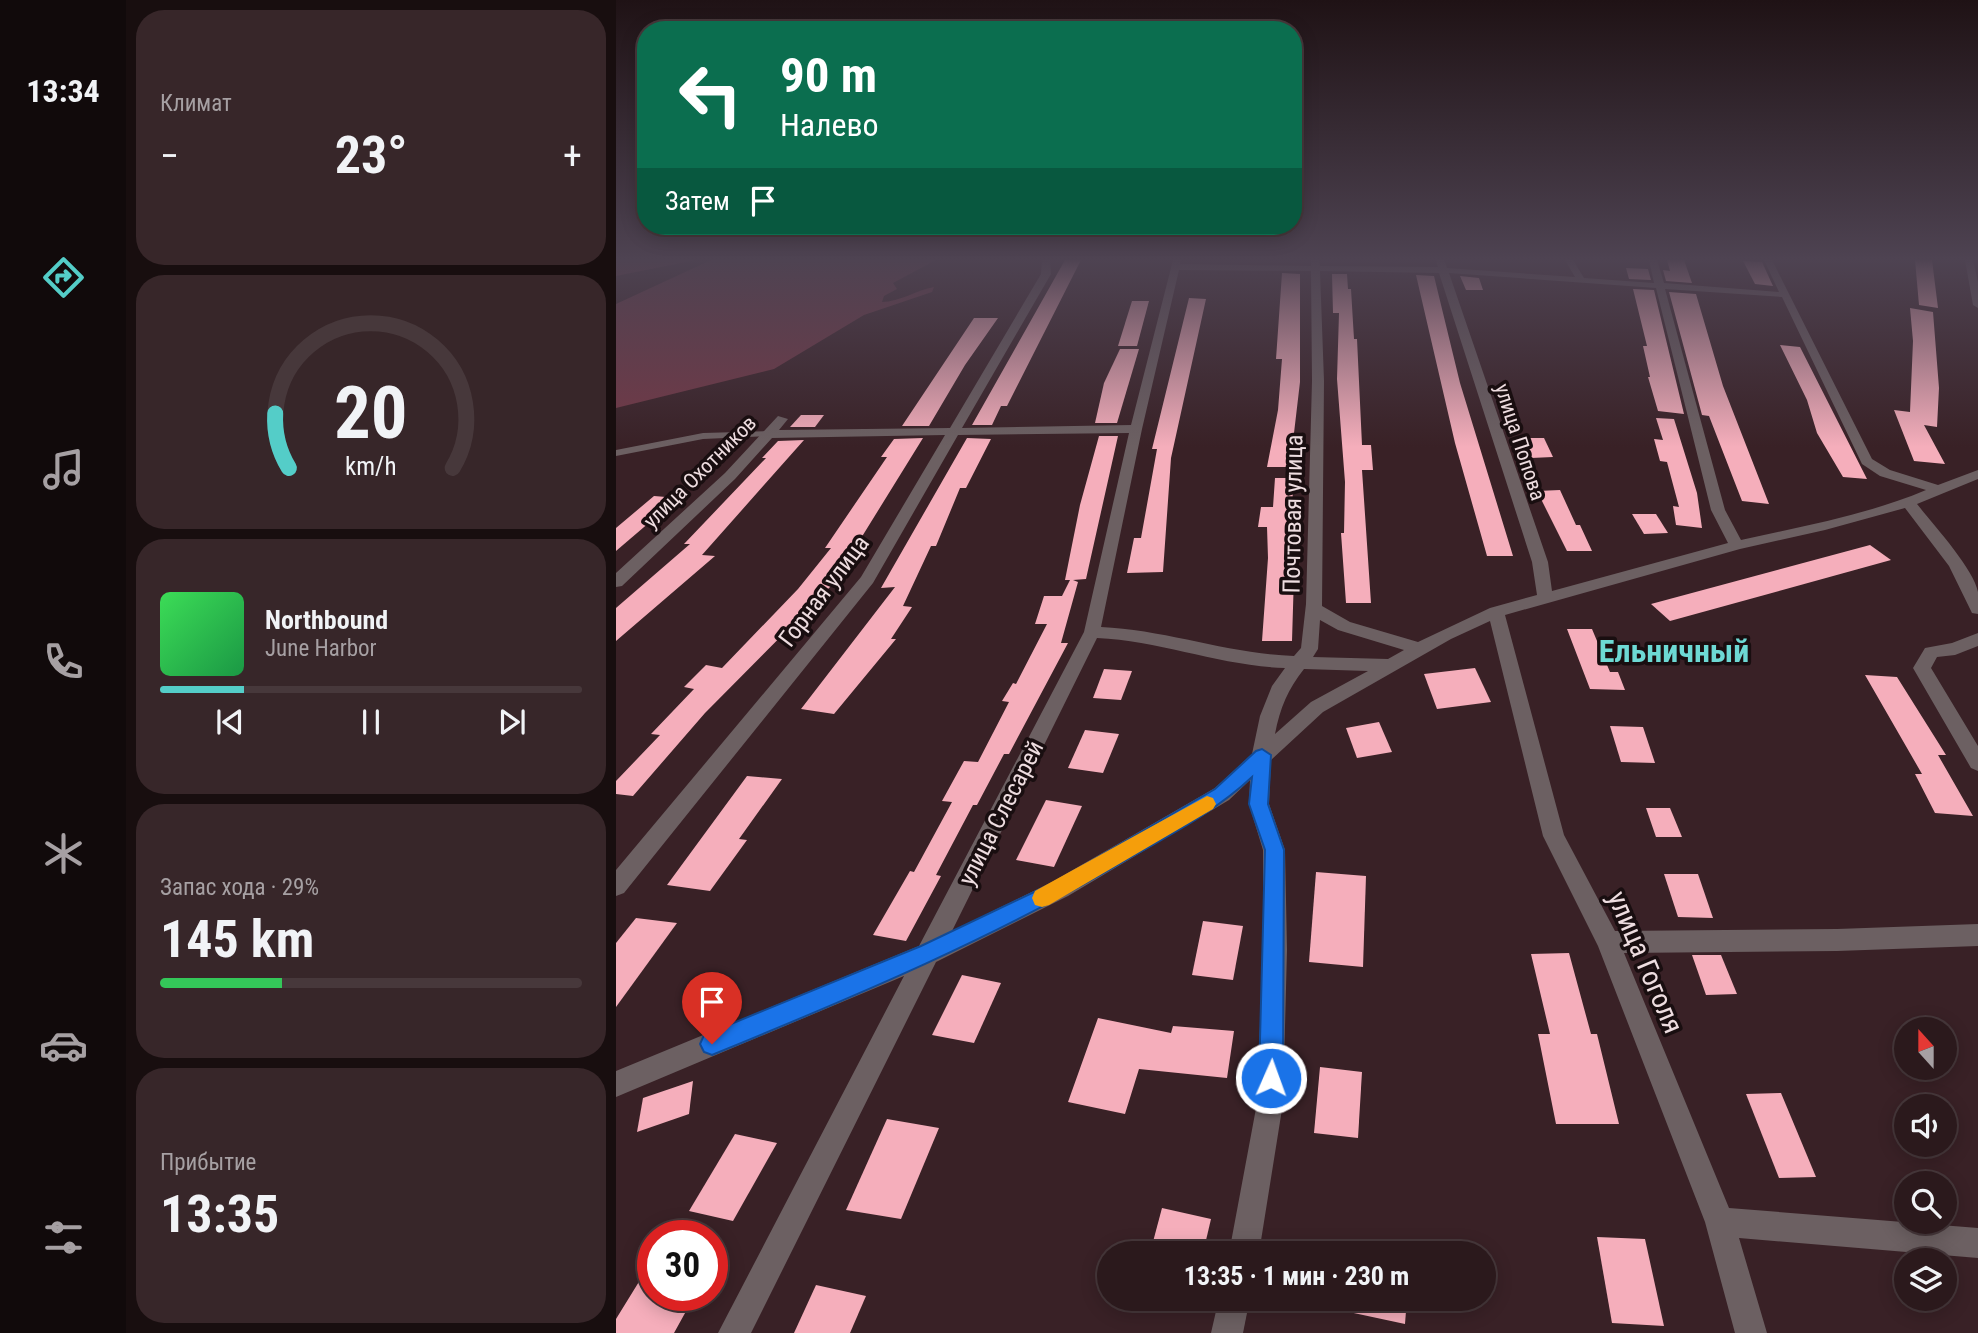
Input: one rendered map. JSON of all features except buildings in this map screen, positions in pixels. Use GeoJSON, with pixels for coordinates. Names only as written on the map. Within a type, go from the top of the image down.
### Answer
{"type":"FeatureCollection","features":[{"type":"Feature","properties":{"kind":"street","name":"Горная улица"},"geometry":{"type":"LineString","coordinates":[[616,886],[867,580],[1018,322]]}},
{"type":"Feature","properties":{"kind":"street","name":"улица Слесарей"},"geometry":{"type":"LineString","coordinates":[[734,1333],[1092,632],[1162,322]]}},
{"type":"Feature","properties":{"kind":"street","name":"Почтовая улица"},"geometry":{"type":"LineString","coordinates":[[1246,1241],[1270,1103],[1275,950],[1274,850],[1259,804],[1262,755],[1269,716],[1281,686],[1295,664],[1309,649],[1314,609],[1316,322]]}},
{"type":"Feature","properties":{"kind":"street","name":"улица Попова"},"geometry":{"type":"LineString","coordinates":[[1460,322],[1540,562],[1545,598]]}},
{"type":"Feature","properties":{"kind":"street"},"geometry":{"type":"LineString","coordinates":[[1669,322],[1718,510],[1737,545]]}},
{"type":"Feature","properties":{"kind":"street"},"geometry":{"type":"LineString","coordinates":[[1800,322],[1867,461],[1885,472],[1942,491]]}},
{"type":"Feature","properties":{"kind":"street","name":"улица Охотников"},"geometry":{"type":"LineString","coordinates":[[616,582],[730,476],[782,419]]}},
{"type":"Feature","properties":{"kind":"street"},"geometry":{"type":"LineString","coordinates":[[769,434],[1136,429]]}},
{"type":"Feature","properties":{"kind":"street"},"geometry":{"type":"LineString","coordinates":[[616,1084],[928,954],[1060,889],[1222,794],[1317,708],[1388,665],[1496,612],[1737,545],[1825,526],[1908,503],[1978,474]]}},
{"type":"Feature","properties":{"kind":"street"},"geometry":{"type":"LineString","coordinates":[[1908,503],[1945,547],[1971,588],[1978,609]]}},
{"type":"Feature","properties":{"kind":"street"},"geometry":{"type":"LineString","coordinates":[[1314,609],[1344,626],[1420,649]]}},
{"type":"Feature","properties":{"kind":"street","name":"улица Гоголя"},"geometry":{"type":"LineString","coordinates":[[1496,612],[1554,836],[1608,942],[1720,1222],[1751,1333]]}},
{"type":"Feature","properties":{"kind":"street"},"geometry":{"type":"LineString","coordinates":[[1092,632],[1133,634],[1222,654],[1295,664],[1388,665]]}},
{"type":"Feature","properties":{"kind":"street"},"geometry":{"type":"LineString","coordinates":[[1978,639],[1955,649],[1931,652],[1922,668],[1978,763]]}},
{"type":"Feature","properties":{"kind":"street"},"geometry":{"type":"LineString","coordinates":[[1608,942],[1837,940],[1978,935]]}},
{"type":"Feature","properties":{"kind":"street"},"geometry":{"type":"LineString","coordinates":[[1720,1222],[1978,1243]]}},
{"type":"Feature","properties":{"kind":"street"},"geometry":{"type":"LineString","coordinates":[[1227,1333],[1232,1311]]}},
{"type":"Feature","properties":{"kind":"lane"},"geometry":{"type":"LineString","coordinates":[[616,453],[703,436],[769,434]]}},
{"type":"Feature","properties":{"kind":"shaded area"},"geometry":{"type":"Polygon","coordinates":[[[616,322],[852,322],[774,369],[616,408],[616,322]]]}},
{"type":"Feature","properties":{"kind":"slow traffic"},"geometry":{"type":"LineString","coordinates":[[1042,898],[1207,804]]}},
{"type":"Feature","properties":{"kind":"district","name":"Ельничный"},"geometry":{"type":"Point","coordinates":[1674,651]}},
{"type":"Feature","properties":{"kind":"route"},"geometry":{"type":"LineString","coordinates":[[712,1044],[928,954],[1060,889],[1222,794],[1262,755],[1259,804],[1274,850],[1275,950],[1271,1078]]}}]}
